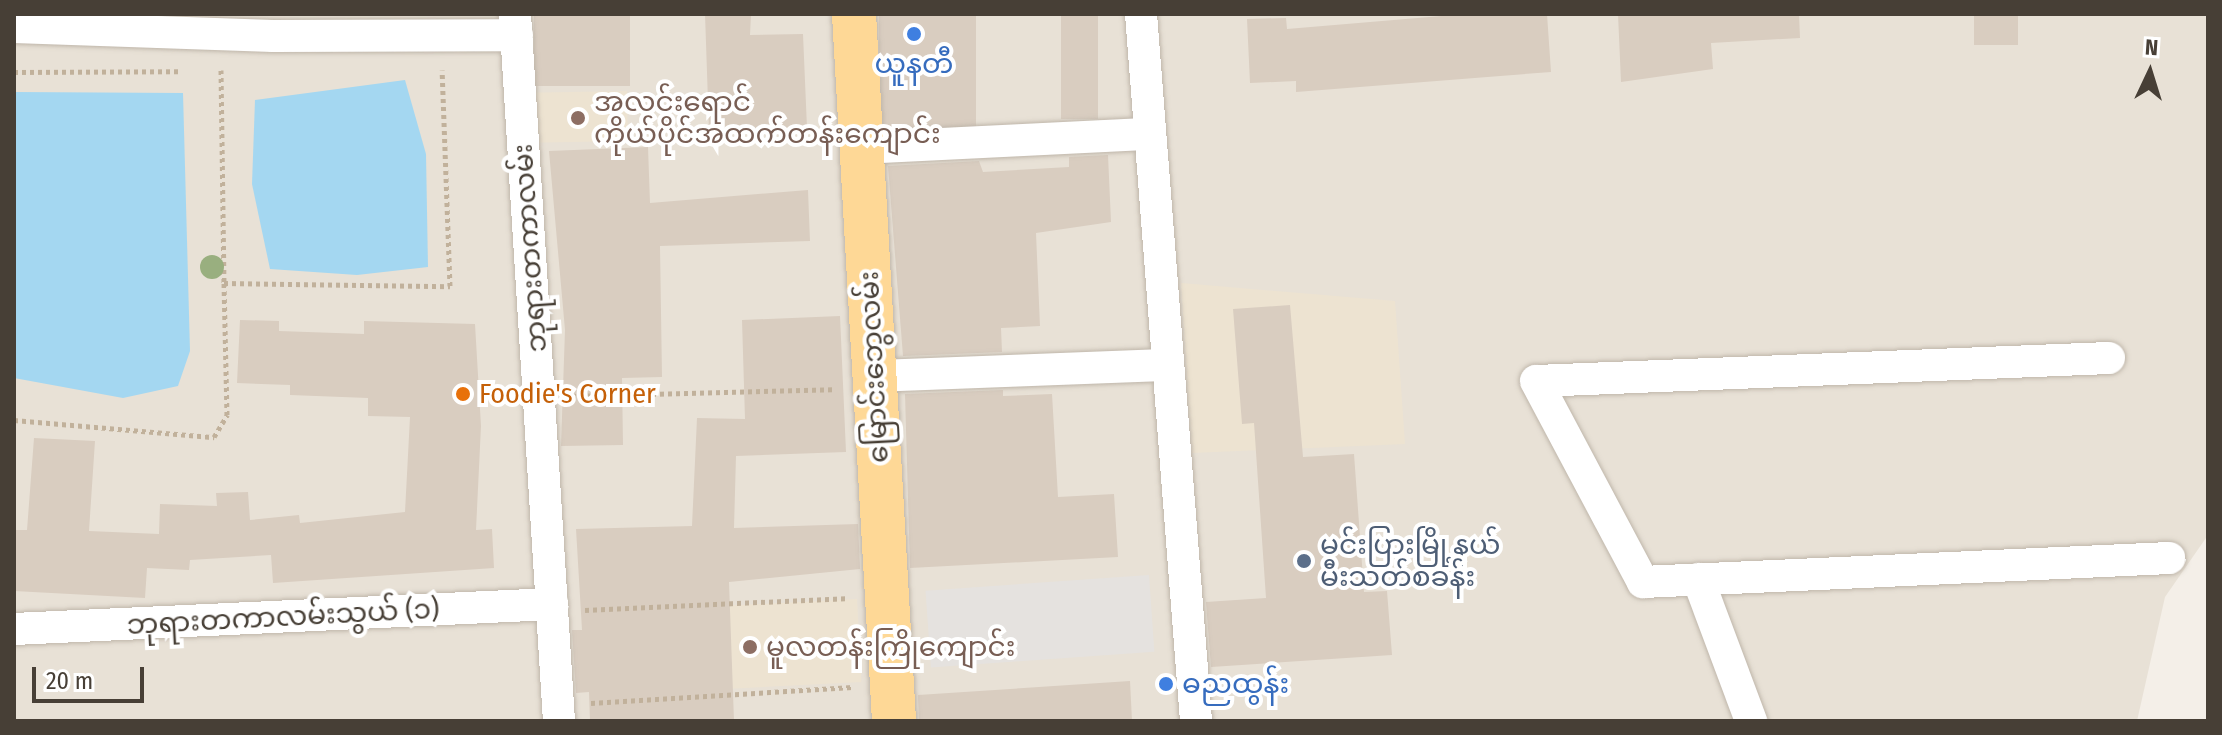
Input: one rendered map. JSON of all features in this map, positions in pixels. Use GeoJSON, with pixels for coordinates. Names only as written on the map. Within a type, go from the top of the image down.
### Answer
{"type":"FeatureCollection","features":[{"type":"Feature","properties":{"kind":"main road","name":"မြောင်းဘွေလမ်း"},"geometry":{"type":"LineString","coordinates":[[854,14],[893,703]]}},
{"type":"Feature","properties":{"kind":"street"},"geometry":{"type":"LineString","coordinates":[[1141,14],[1196,721]]}},
{"type":"Feature","properties":{"kind":"street"},"geometry":{"type":"LineString","coordinates":[[14,27],[516,25]]}},
{"type":"Feature","properties":{"kind":"street","name":"ဘုရားတကာလမ်း"},"geometry":{"type":"LineString","coordinates":[[516,25],[558,713]]}},
{"type":"Feature","properties":{"kind":"street"},"geometry":{"type":"LineString","coordinates":[[861,148],[1150,134]]}},
{"type":"Feature","properties":{"kind":"street"},"geometry":{"type":"LineString","coordinates":[[2109,358],[1536,381],[1643,582],[2169,558]]}},
{"type":"Feature","properties":{"kind":"street"},"geometry":{"type":"LineString","coordinates":[[875,382],[1168,365]]}},
{"type":"Feature","properties":{"kind":"street"},"geometry":{"type":"LineString","coordinates":[[1698,579],[1751,721]]}},
{"type":"Feature","properties":{"kind":"street","name":"ဘုရားတကာလမ်းသွယ် (၁)"},"geometry":{"type":"LineString","coordinates":[[14,629],[552,608]]}},
{"type":"Feature","properties":{"kind":"path"},"geometry":{"type":"LineString","coordinates":[[14,420],[214,437],[227,415],[221,70],[207,71]]}},
{"type":"Feature","properties":{"kind":"path"},"geometry":{"type":"LineString","coordinates":[[14,72],[193,71]]}},
{"type":"Feature","properties":{"kind":"path"},"geometry":{"type":"LineString","coordinates":[[224,283],[450,286],[443,71]]}},
{"type":"Feature","properties":{"kind":"path"},"geometry":{"type":"LineString","coordinates":[[539,397],[875,382]]}},
{"type":"Feature","properties":{"kind":"path"},"geometry":{"type":"LineString","coordinates":[[552,608],[887,596]]}},
{"type":"Feature","properties":{"kind":"path"},"geometry":{"type":"LineString","coordinates":[[558,713],[893,703]]}},
{"type":"Feature","properties":{"kind":"shaded area"},"geometry":{"type":"Polygon","coordinates":[[[14,14],[2208,14],[2208,535],[2165,597],[2137,721],[14,721],[14,14]]]}},
{"type":"Feature","properties":{"kind":"shaded area","name":"အလင်းရောင် ကိုယ်ပိုင်အထက်တန်းကျောင်း"},"geometry":{"type":"Polygon","coordinates":[[[627,91],[628,141],[529,143],[528,93],[627,91]]]}},
{"type":"Feature","properties":{"kind":"shaded area"},"geometry":{"type":"Polygon","coordinates":[[[1181,283],[1395,301],[1405,444],[1192,453],[1181,283]]]}},
{"type":"Feature","properties":{"kind":"shaded area"},"geometry":{"type":"Polygon","coordinates":[[[1149,575],[1154,652],[931,667],[926,591],[1149,575]]]}},
{"type":"Feature","properties":{"kind":"shaded area","name":"မူလတန်းကြိုကျောင်း"},"geometry":{"type":"Polygon","coordinates":[[[857,599],[861,682],[644,693],[639,610],[857,599]]]}},
{"type":"Feature","properties":{"kind":"water"},"geometry":{"type":"Polygon","coordinates":[[[405,80],[426,154],[428,267],[357,275],[270,269],[252,184],[255,100],[405,80]]]}},
{"type":"Feature","properties":{"kind":"water"},"geometry":{"type":"Polygon","coordinates":[[[14,92],[183,93],[190,351],[178,386],[123,398],[14,378],[14,92]]]}},
{"type":"Feature","properties":{"kind":"building"},"geometry":{"type":"Polygon","coordinates":[[[534,14],[630,14],[630,86],[534,86],[534,14]]]}},
{"type":"Feature","properties":{"kind":"building"},"geometry":{"type":"Polygon","coordinates":[[[705,14],[751,14],[750,35],[803,34],[807,128],[709,131],[705,14]]]}},
{"type":"Feature","properties":{"kind":"building"},"geometry":{"type":"Polygon","coordinates":[[[879,14],[976,14],[976,128],[879,128],[879,14]]]}},
{"type":"Feature","properties":{"kind":"building"},"geometry":{"type":"Polygon","coordinates":[[[1061,14],[1098,14],[1098,119],[1061,119],[1061,14]]]}},
{"type":"Feature","properties":{"kind":"building"},"geometry":{"type":"Polygon","coordinates":[[[1465,14],[1547,14],[1551,72],[1296,92],[1296,81],[1250,83],[1247,19],[1286,18],[1287,29],[1465,14]]]}},
{"type":"Feature","properties":{"kind":"building"},"geometry":{"type":"Polygon","coordinates":[[[1618,14],[1799,14],[1800,38],[1711,43],[1713,69],[1621,82],[1618,14]]]}},
{"type":"Feature","properties":{"kind":"building"},"geometry":{"type":"Polygon","coordinates":[[[1974,14],[2018,14],[2018,45],[1974,45],[1974,14]]]}},
{"type":"Feature","properties":{"kind":"building"},"geometry":{"type":"Polygon","coordinates":[[[648,147],[650,203],[808,190],[810,241],[660,246],[662,377],[622,378],[623,445],[561,446],[565,330],[549,151],[648,147]]]}},
{"type":"Feature","properties":{"kind":"building"},"geometry":{"type":"Polygon","coordinates":[[[1108,155],[1111,222],[1036,233],[1040,326],[1001,328],[1002,352],[903,356],[888,166],[979,161],[983,172],[1069,167],[1069,157],[1108,155]]]}},
{"type":"Feature","properties":{"kind":"building"},"geometry":{"type":"Polygon","coordinates":[[[1290,305],[1303,457],[1354,454],[1364,592],[1387,591],[1392,655],[1211,667],[1206,602],[1266,598],[1254,423],[1242,424],[1233,309],[1290,305]]]}},
{"type":"Feature","properties":{"kind":"building"},"geometry":{"type":"Polygon","coordinates":[[[840,316],[846,452],[736,456],[734,528],[858,524],[860,569],[729,582],[734,721],[590,721],[589,692],[576,693],[572,630],[582,630],[576,529],[692,526],[697,418],[745,419],[742,320],[840,316]]]}},
{"type":"Feature","properties":{"kind":"building"},"geometry":{"type":"Polygon","coordinates":[[[240,320],[279,321],[279,331],[364,334],[364,321],[475,324],[481,426],[476,530],[492,529],[494,568],[273,583],[271,555],[190,560],[189,570],[147,568],[145,598],[14,591],[14,530],[27,530],[34,438],[95,441],[89,531],[159,534],[160,504],[217,506],[216,493],[248,492],[250,520],[299,515],[300,523],[405,512],[410,417],[368,416],[368,398],[290,395],[290,385],[237,383],[240,320]]]}},
{"type":"Feature","properties":{"kind":"building"},"geometry":{"type":"Polygon","coordinates":[[[1003,390],[1003,396],[1052,394],[1058,497],[1114,494],[1118,557],[910,568],[905,394],[1003,390]]]}},
{"type":"Feature","properties":{"kind":"building"},"geometry":{"type":"Polygon","coordinates":[[[1130,681],[1132,721],[919,721],[918,695],[1130,681]]]}},
{"type":"Feature","properties":{"kind":"place","name":"ယူနတီ"},"geometry":{"type":"Point","coordinates":[914,34]}},
{"type":"Feature","properties":{"kind":"place","name":"အလင်းရောင် ကိုယ်ပိုင်အထက်တန်းကျောင်း"},"geometry":{"type":"Point","coordinates":[578,118]}},
{"type":"Feature","properties":{"kind":"place","name":"Foodie's Corner"},"geometry":{"type":"Point","coordinates":[463,394]}},
{"type":"Feature","properties":{"kind":"place","name":"မင်းပြားမြို့နယ် မီးသတ်စခန်း"},"geometry":{"type":"Point","coordinates":[1304,561]}},
{"type":"Feature","properties":{"kind":"place","name":"မူလတန်းကြိုကျောင်း"},"geometry":{"type":"Point","coordinates":[750,647]}},
{"type":"Feature","properties":{"kind":"place","name":"ဓညထွန်း"},"geometry":{"type":"Point","coordinates":[1166,684]}}]}
